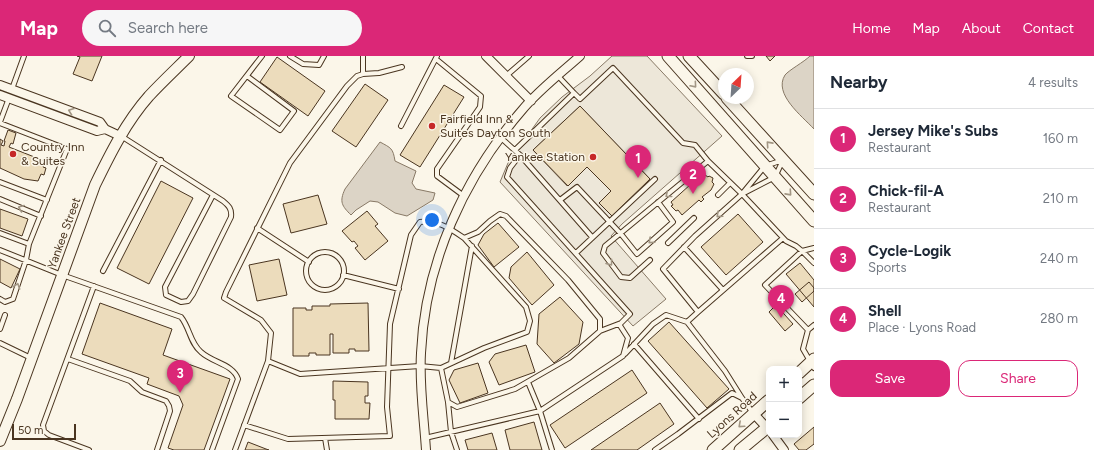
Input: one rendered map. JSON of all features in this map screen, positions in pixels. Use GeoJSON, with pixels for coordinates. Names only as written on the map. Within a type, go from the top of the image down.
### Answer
{"type":"FeatureCollection","features":[{"type":"Feature","properties":{"kind":"main road"},"geometry":{"type":"LineString","coordinates":[[668,56],[814,221]]}},
{"type":"Feature","properties":{"kind":"main road"},"geometry":{"type":"LineString","coordinates":[[689,56],[718,87]]}},
{"type":"Feature","properties":{"kind":"main road"},"geometry":{"type":"LineString","coordinates":[[733,104],[814,194]]}},
{"type":"Feature","properties":{"kind":"main road"},"geometry":{"type":"LineString","coordinates":[[802,371],[813,363]]}},
{"type":"Feature","properties":{"kind":"main road"},"geometry":{"type":"LineString","coordinates":[[802,395],[814,385]]}},
{"type":"Feature","properties":{"kind":"main road","name":"Lyons Road"},"geometry":{"type":"LineString","coordinates":[[713,450],[767,402]]}},
{"type":"Feature","properties":{"kind":"main road"},"geometry":{"type":"LineString","coordinates":[[740,450],[766,432]]}},
{"type":"Feature","properties":{"kind":"street","name":"Yankee Street"},"geometry":{"type":"LineString","coordinates":[[0,441],[95,185],[120,136],[136,112],[150,95],[189,56]]}},
{"type":"Feature","properties":{"kind":"street"},"geometry":{"type":"LineString","coordinates":[[486,56],[531,101]]}},
{"type":"Feature","properties":{"kind":"street"},"geometry":{"type":"LineString","coordinates":[[426,450],[420,366],[422,331],[426,306],[438,260],[449,228],[473,178],[500,137],[524,108],[580,56]]}},
{"type":"Feature","properties":{"kind":"street"},"geometry":{"type":"LineString","coordinates":[[0,85],[100,122],[105,129],[120,136]]}},
{"type":"Feature","properties":{"kind":"street"},"geometry":{"type":"LineString","coordinates":[[9,98],[12,90]]}},
{"type":"Feature","properties":{"kind":"street"},"geometry":{"type":"LineString","coordinates":[[0,95],[97,131],[105,129]]}},
{"type":"Feature","properties":{"kind":"street"},"geometry":{"type":"LineString","coordinates":[[754,414],[766,427]]}},
{"type":"Feature","properties":{"kind":"street"},"geometry":{"type":"LineString","coordinates":[[775,438],[784,450]]}},
{"type":"Feature","properties":{"kind":"lane"},"geometry":{"type":"LineString","coordinates":[[12,90],[24,56]]}},
{"type":"Feature","properties":{"kind":"lane"},"geometry":{"type":"LineString","coordinates":[[247,76],[294,112],[280,130],[231,96],[262,56]]}},
{"type":"Feature","properties":{"kind":"lane"},"geometry":{"type":"LineString","coordinates":[[290,56],[303,64],[319,65],[324,56]]}},
{"type":"Feature","properties":{"kind":"lane"},"geometry":{"type":"LineString","coordinates":[[363,56],[363,74]]}},
{"type":"Feature","properties":{"kind":"lane"},"geometry":{"type":"LineString","coordinates":[[506,76],[530,56]]}},
{"type":"Feature","properties":{"kind":"lane"},"geometry":{"type":"LineString","coordinates":[[747,56],[752,56]]}},
{"type":"Feature","properties":{"kind":"lane"},"geometry":{"type":"LineString","coordinates":[[401,126],[437,58],[481,96],[480,107],[437,169],[437,176],[464,196]]}},
{"type":"Feature","properties":{"kind":"lane"},"geometry":{"type":"LineString","coordinates":[[235,450],[268,361],[271,333],[261,320],[224,298],[228,286],[290,163],[346,86],[357,76],[379,73],[402,67]]}},
{"type":"Feature","properties":{"kind":"lane"},"geometry":{"type":"LineString","coordinates":[[558,76],[580,99],[613,68],[683,143],[695,145],[708,161],[742,194],[783,238],[802,251],[814,263]]}},
{"type":"Feature","properties":{"kind":"lane"},"geometry":{"type":"LineString","coordinates":[[515,150],[574,93]]}},
{"type":"Feature","properties":{"kind":"lane"},"geometry":{"type":"LineString","coordinates":[[0,299],[5,302],[13,299],[26,260],[29,244],[48,200],[67,149],[0,122],[9,98]]}},
{"type":"Feature","properties":{"kind":"lane"},"geometry":{"type":"LineString","coordinates":[[120,136],[213,195],[229,206],[232,211],[231,217],[193,294],[188,301],[182,302],[166,295],[165,287],[213,195]]}},
{"type":"Feature","properties":{"kind":"lane"},"geometry":{"type":"LineString","coordinates":[[500,137],[520,155],[592,237]]}},
{"type":"Feature","properties":{"kind":"lane"},"geometry":{"type":"LineString","coordinates":[[448,402],[457,407],[515,389],[569,358],[600,331],[619,324],[630,314],[507,177],[510,168],[520,155]]}},
{"type":"Feature","properties":{"kind":"lane"},"geometry":{"type":"LineString","coordinates":[[103,270],[160,160]]}},
{"type":"Feature","properties":{"kind":"lane"},"geometry":{"type":"LineString","coordinates":[[698,312],[663,269],[684,247],[742,194],[766,166],[784,160]]}},
{"type":"Feature","properties":{"kind":"lane"},"geometry":{"type":"LineString","coordinates":[[742,194],[775,177],[784,160]]}},
{"type":"Feature","properties":{"kind":"lane"},"geometry":{"type":"LineString","coordinates":[[650,260],[630,278],[621,277],[602,253],[605,246],[708,161]]}},
{"type":"Feature","properties":{"kind":"lane"},"geometry":{"type":"LineString","coordinates":[[576,253],[655,179]]}},
{"type":"Feature","properties":{"kind":"lane"},"geometry":{"type":"LineString","coordinates":[[0,182],[48,200]]}},
{"type":"Feature","properties":{"kind":"lane"},"geometry":{"type":"LineString","coordinates":[[718,195],[730,183]]}},
{"type":"Feature","properties":{"kind":"lane"},"geometry":{"type":"LineString","coordinates":[[560,200],[577,187],[609,223],[621,234],[637,254],[673,222],[658,202]]}},
{"type":"Feature","properties":{"kind":"lane"},"geometry":{"type":"LineString","coordinates":[[0,199],[41,216]]}},
{"type":"Feature","properties":{"kind":"lane"},"geometry":{"type":"LineString","coordinates":[[464,238],[478,232],[500,214],[506,216],[568,280],[600,319],[600,331]]}},
{"type":"Feature","properties":{"kind":"lane"},"geometry":{"type":"LineString","coordinates":[[668,243],[694,218]]}},
{"type":"Feature","properties":{"kind":"lane"},"geometry":{"type":"LineString","coordinates":[[244,425],[288,439],[390,436],[387,407],[389,368],[390,324],[411,235],[420,222],[430,222],[449,228],[464,238],[526,307],[530,321],[527,332],[484,348],[441,368],[420,366],[389,368],[300,374],[268,361]]}},
{"type":"Feature","properties":{"kind":"lane"},"geometry":{"type":"LineString","coordinates":[[257,228],[309,262]]}},
{"type":"Feature","properties":{"kind":"lane"},"geometry":{"type":"LineString","coordinates":[[0,233],[29,244]]}},
{"type":"Feature","properties":{"kind":"lane"},"geometry":{"type":"LineString","coordinates":[[688,322],[783,238]]}},
{"type":"Feature","properties":{"kind":"lane"},"geometry":{"type":"LineString","coordinates":[[451,363],[472,246]]}},
{"type":"Feature","properties":{"kind":"lane"},"geometry":{"type":"LineString","coordinates":[[684,247],[723,290]]}},
{"type":"Feature","properties":{"kind":"lane"},"geometry":{"type":"LineString","coordinates":[[808,330],[765,285],[802,251],[814,248]]}},
{"type":"Feature","properties":{"kind":"lane"},"geometry":{"type":"LineString","coordinates":[[0,250],[62,275],[181,317],[186,324],[193,342],[201,352],[216,362],[230,368],[236,373],[238,379],[212,450]]}},
{"type":"Feature","properties":{"kind":"lane"},"geometry":{"type":"LineString","coordinates":[[330,253],[337,257],[341,262],[343,267],[343,275],[338,284],[332,289],[320,289],[312,285],[308,280],[306,266],[309,262],[311,258],[318,254],[330,253]]}},
{"type":"Feature","properties":{"kind":"lane"},"geometry":{"type":"LineString","coordinates":[[343,275],[399,289]]}},
{"type":"Feature","properties":{"kind":"lane"},"geometry":{"type":"LineString","coordinates":[[89,450],[50,435],[44,431],[43,425],[94,286]]}},
{"type":"Feature","properties":{"kind":"lane"},"geometry":{"type":"LineString","coordinates":[[0,329],[5,315]]}},
{"type":"Feature","properties":{"kind":"lane"},"geometry":{"type":"LineString","coordinates":[[425,438],[540,411],[623,356],[654,324],[666,315],[688,322],[725,371],[754,414]]}},
{"type":"Feature","properties":{"kind":"lane"},"geometry":{"type":"LineString","coordinates":[[619,324],[628,338],[623,356]]}},
{"type":"Feature","properties":{"kind":"lane"},"geometry":{"type":"LineString","coordinates":[[813,363],[803,349],[808,330],[814,324]]}},
{"type":"Feature","properties":{"kind":"lane"},"geometry":{"type":"LineString","coordinates":[[0,343],[31,358]]}},
{"type":"Feature","properties":{"kind":"lane"},"geometry":{"type":"LineString","coordinates":[[634,344],[699,419]]}},
{"type":"Feature","properties":{"kind":"lane"},"geometry":{"type":"LineString","coordinates":[[68,359],[130,381],[142,392],[166,401],[170,410],[156,450]]}},
{"type":"Feature","properties":{"kind":"lane"},"geometry":{"type":"LineString","coordinates":[[441,368],[448,402],[451,432],[457,450]]}},
{"type":"Feature","properties":{"kind":"lane"},"geometry":{"type":"LineString","coordinates":[[528,382],[540,411],[552,450]]}},
{"type":"Feature","properties":{"kind":"lane"},"geometry":{"type":"LineString","coordinates":[[655,450],[699,419],[732,393],[742,398]]}},
{"type":"Feature","properties":{"kind":"lane"},"geometry":{"type":"LineString","coordinates":[[325,438],[327,450]]}},
{"type":"Feature","properties":{"kind":"shaded area"},"geometry":{"type":"Polygon","coordinates":[[[612,56],[647,56],[722,136],[622,224],[611,236],[666,299],[633,326],[500,182],[508,163],[540,118],[562,97],[590,76],[612,56]],[[580,106],[533,150],[567,186],[587,167],[611,191],[599,203],[612,216],[650,179],[580,106]]]}},
{"type":"Feature","properties":{"kind":"shaded area"},"geometry":{"type":"Polygon","coordinates":[[[810,56],[814,56],[814,129],[790,104],[783,90],[782,82],[787,73],[810,56]]]}},
{"type":"Feature","properties":{"kind":"shaded area"},"geometry":{"type":"Polygon","coordinates":[[[380,142],[391,149],[395,161],[416,171],[412,183],[416,189],[435,193],[433,200],[407,216],[395,213],[378,202],[370,201],[351,215],[342,204],[342,197],[345,189],[380,142]]]}},
{"type":"Feature","properties":{"kind":"building"},"geometry":{"type":"Polygon","coordinates":[[[77,56],[102,56],[92,81],[73,74],[80,57],[77,56]]]}},
{"type":"Feature","properties":{"kind":"building"},"geometry":{"type":"Polygon","coordinates":[[[766,56],[775,56],[770,61],[766,56]]]}},
{"type":"Feature","properties":{"kind":"building"},"geometry":{"type":"Polygon","coordinates":[[[277,57],[325,91],[308,116],[260,82],[277,57]]]}},
{"type":"Feature","properties":{"kind":"building"},"geometry":{"type":"Polygon","coordinates":[[[365,84],[388,100],[356,147],[332,131],[365,84]]]}},
{"type":"Feature","properties":{"kind":"building","name":"Fairfield Inn & Suites Dayton South"},"geometry":{"type":"Polygon","coordinates":[[[444,85],[464,97],[420,167],[400,155],[444,85]]]}},
{"type":"Feature","properties":{"kind":"building"},"geometry":{"type":"Polygon","coordinates":[[[580,106],[650,179],[612,216],[599,203],[611,191],[587,167],[568,186],[533,150],[580,106]]]}},
{"type":"Feature","properties":{"kind":"building","name":"Country Inn & Suites"},"geometry":{"type":"Polygon","coordinates":[[[8,130],[16,133],[13,144],[11,143],[9,147],[42,160],[41,163],[44,164],[43,167],[46,168],[44,175],[41,174],[38,181],[24,179],[0,168],[0,139],[3,141],[1,145],[4,146],[4,141],[8,130]]]}},
{"type":"Feature","properties":{"kind":"building"},"geometry":{"type":"Polygon","coordinates":[[[705,175],[713,178],[712,182],[714,184],[711,190],[702,197],[704,199],[701,202],[699,200],[682,215],[678,210],[676,211],[671,206],[673,205],[671,202],[691,184],[689,182],[692,179],[694,181],[705,175]]]}},
{"type":"Feature","properties":{"kind":"building"},"geometry":{"type":"Polygon","coordinates":[[[161,181],[193,198],[149,284],[117,268],[161,181]]]}},
{"type":"Feature","properties":{"kind":"building"},"geometry":{"type":"Polygon","coordinates":[[[318,195],[327,224],[291,233],[283,204],[318,195]]]}},
{"type":"Feature","properties":{"kind":"building"},"geometry":{"type":"Polygon","coordinates":[[[0,209],[28,219],[22,236],[0,228],[0,209]]]}},
{"type":"Feature","properties":{"kind":"building"},"geometry":{"type":"Polygon","coordinates":[[[367,211],[378,224],[375,226],[388,241],[365,260],[355,248],[358,246],[342,231],[367,211]]]}},
{"type":"Feature","properties":{"kind":"building"},"geometry":{"type":"Polygon","coordinates":[[[738,214],[763,242],[726,275],[701,247],[738,214]]]}},
{"type":"Feature","properties":{"kind":"building"},"geometry":{"type":"Polygon","coordinates":[[[498,223],[519,247],[494,267],[478,245],[484,234],[498,223]]]}},
{"type":"Feature","properties":{"kind":"building"},"geometry":{"type":"Polygon","coordinates":[[[527,252],[554,285],[532,305],[509,278],[511,267],[527,252]]]}},
{"type":"Feature","properties":{"kind":"building"},"geometry":{"type":"Polygon","coordinates":[[[0,259],[20,269],[11,288],[0,282],[0,259]]]}},
{"type":"Feature","properties":{"kind":"building"},"geometry":{"type":"Polygon","coordinates":[[[279,259],[287,295],[257,301],[249,265],[279,259]]]}},
{"type":"Feature","properties":{"kind":"building"},"geometry":{"type":"Polygon","coordinates":[[[800,263],[814,280],[814,307],[786,274],[800,263]]]}},
{"type":"Feature","properties":{"kind":"building"},"geometry":{"type":"Polygon","coordinates":[[[809,282],[814,288],[814,291],[802,302],[795,294],[809,282]]]}},
{"type":"Feature","properties":{"kind":"building"},"geometry":{"type":"Polygon","coordinates":[[[560,297],[583,322],[579,344],[554,363],[537,344],[539,314],[560,297]]]}},
{"type":"Feature","properties":{"kind":"building"},"geometry":{"type":"Polygon","coordinates":[[[100,303],[172,329],[163,355],[230,379],[204,450],[174,450],[168,448],[183,405],[179,396],[147,384],[149,378],[82,354],[100,303]]]}},
{"type":"Feature","properties":{"kind":"building"},"geometry":{"type":"Polygon","coordinates":[[[368,303],[369,351],[355,351],[355,349],[349,349],[349,353],[333,353],[333,334],[330,334],[330,355],[316,355],[316,353],[309,353],[309,356],[293,356],[293,308],[306,308],[306,310],[312,310],[312,306],[368,303]]]}},
{"type":"Feature","properties":{"kind":"building"},"geometry":{"type":"Polygon","coordinates":[[[776,305],[793,324],[785,331],[769,312],[776,305]]]}},
{"type":"Feature","properties":{"kind":"building"},"geometry":{"type":"Polygon","coordinates":[[[669,322],[729,389],[707,408],[648,341],[669,322]]]}},
{"type":"Feature","properties":{"kind":"building"},"geometry":{"type":"Polygon","coordinates":[[[526,345],[535,372],[499,385],[489,362],[495,354],[526,345]]]}},
{"type":"Feature","properties":{"kind":"building"},"geometry":{"type":"Polygon","coordinates":[[[478,363],[488,393],[460,403],[449,380],[454,370],[478,363]]]}},
{"type":"Feature","properties":{"kind":"building"},"geometry":{"type":"Polygon","coordinates":[[[632,370],[647,393],[565,448],[550,425],[632,370]]]}},
{"type":"Feature","properties":{"kind":"building"},"geometry":{"type":"Polygon","coordinates":[[[333,381],[368,382],[368,396],[365,396],[365,403],[370,403],[369,419],[335,419],[333,381]]]}},
{"type":"Feature","properties":{"kind":"building"},"geometry":{"type":"Polygon","coordinates":[[[660,403],[674,424],[637,450],[591,450],[660,403]]]}},
{"type":"Feature","properties":{"kind":"building"},"geometry":{"type":"Polygon","coordinates":[[[534,422],[542,450],[510,450],[505,430],[534,422]]]}},
{"type":"Feature","properties":{"kind":"building"},"geometry":{"type":"Polygon","coordinates":[[[814,427],[814,444],[806,450],[799,450],[794,444],[814,427]]]}},
{"type":"Feature","properties":{"kind":"building"},"geometry":{"type":"Polygon","coordinates":[[[492,433],[497,450],[468,450],[465,440],[492,433]]]}},
{"type":"Feature","properties":{"kind":"building"},"geometry":{"type":"Polygon","coordinates":[[[248,442],[266,449],[269,450],[245,450],[248,442]]]}},
{"type":"Feature","properties":{"kind":"place","name":"Fairfield Inn & Suites Dayton South"},"geometry":{"type":"Point","coordinates":[432,126]}},
{"type":"Feature","properties":{"kind":"place","name":"Country Inn & Suites"},"geometry":{"type":"Point","coordinates":[13,154]}},
{"type":"Feature","properties":{"kind":"place","name":"Yankee Station"},"geometry":{"type":"Point","coordinates":[593,157]}},
{"type":"Feature","properties":{"kind":"place","name":"Jersey Mike's Subs"},"geometry":{"type":"Point","coordinates":[638,178]}},
{"type":"Feature","properties":{"kind":"place","name":"Chick-fil-A"},"geometry":{"type":"Point","coordinates":[693,194]}},
{"type":"Feature","properties":{"kind":"place","name":"Shell"},"geometry":{"type":"Point","coordinates":[781,318]}},
{"type":"Feature","properties":{"kind":"place","name":"Cycle-Logik"},"geometry":{"type":"Point","coordinates":[180,393]}}]}
